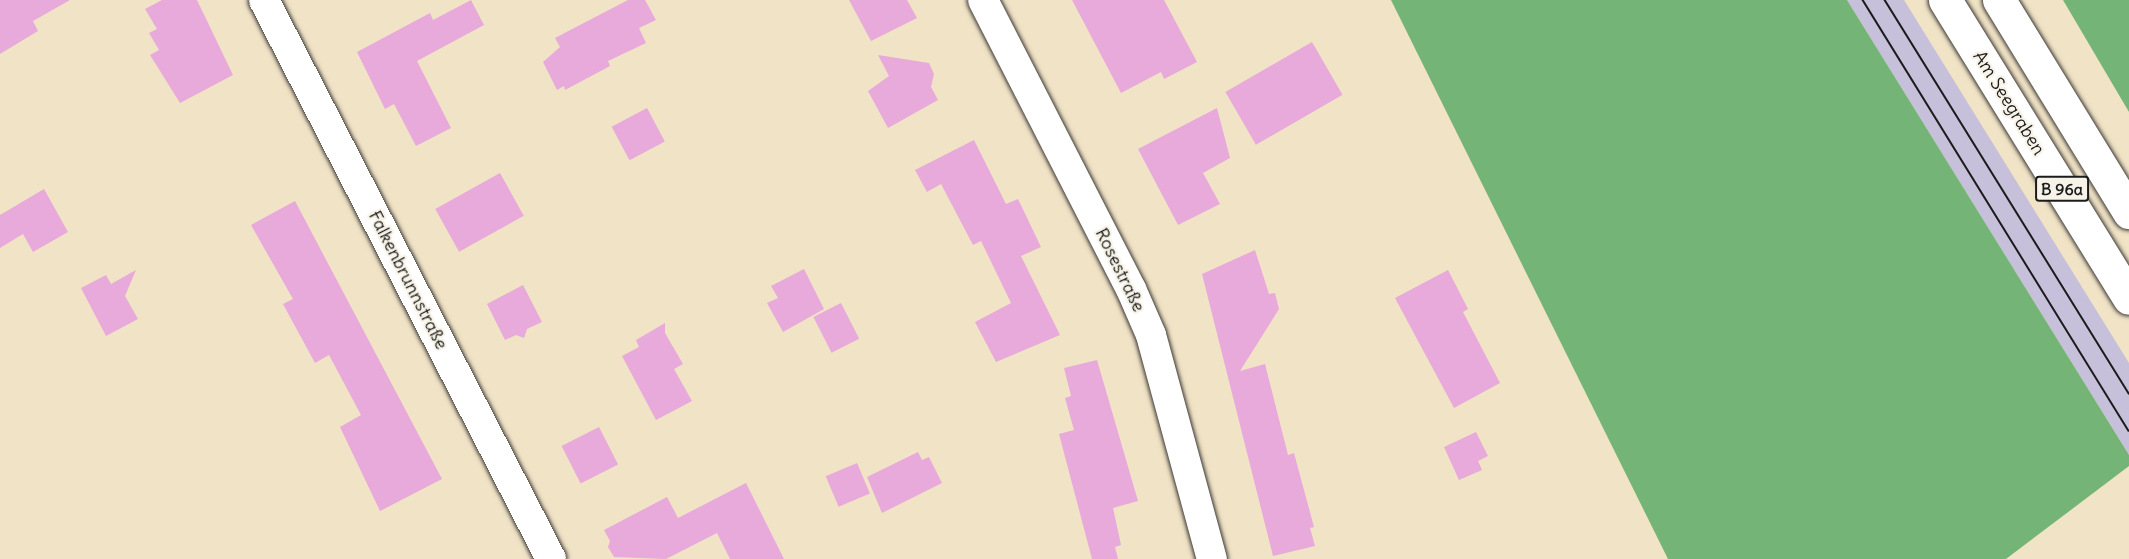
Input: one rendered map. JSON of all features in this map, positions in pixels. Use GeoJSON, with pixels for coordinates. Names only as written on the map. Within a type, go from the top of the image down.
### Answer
{"type":"FeatureCollection","features":[{"type":"Feature","properties":{"kind":"main road","name":"Am Seegraben"},"geometry":{"type":"LineString","coordinates":[[1945,0],[2129,298]]}},
{"type":"Feature","properties":{"kind":"main road","name":"B 96a"},"geometry":{"type":"LineString","coordinates":[[1999,0],[2129,212]]}},
{"type":"Feature","properties":{"kind":"street","name":"Falkenbrunnstraße"},"geometry":{"type":"LineString","coordinates":[[264,0],[551,559]]}},
{"type":"Feature","properties":{"kind":"street","name":"Rosestraße"},"geometry":{"type":"LineString","coordinates":[[983,0],[1131,289],[1151,335],[1212,559]]}},
{"type":"Feature","properties":{"kind":"shaded area"},"geometry":{"type":"Polygon","coordinates":[[[1847,0],[1904,0],[2129,363],[2129,455],[1847,0]]]}},
{"type":"Feature","properties":{"kind":"green space"},"geometry":{"type":"Polygon","coordinates":[[[1391,0],[1847,0],[2129,455],[2129,466],[2006,559],[1668,559],[1391,0]]]}},
{"type":"Feature","properties":{"kind":"green space"},"geometry":{"type":"Polygon","coordinates":[[[2063,0],[2129,0],[2129,112],[2063,0]]]}},
{"type":"Feature","properties":{"kind":"building"},"geometry":{"type":"Polygon","coordinates":[[[0,0],[70,0],[33,21],[38,31],[0,54],[0,0]]]}},
{"type":"Feature","properties":{"kind":"building"},"geometry":{"type":"Polygon","coordinates":[[[162,0],[197,0],[233,75],[180,103],[150,55],[159,50],[149,33],[157,29],[145,9],[162,0]]]}},
{"type":"Feature","properties":{"kind":"building"},"geometry":{"type":"Polygon","coordinates":[[[471,0],[484,25],[417,61],[451,128],[416,146],[394,104],[385,109],[357,52],[430,13],[433,20],[471,0]]]}},
{"type":"Feature","properties":{"kind":"building"},"geometry":{"type":"Polygon","coordinates":[[[628,0],[645,0],[656,20],[639,28],[646,43],[608,61],[610,66],[565,90],[564,86],[557,90],[543,62],[560,47],[555,38],[628,0]]]}},
{"type":"Feature","properties":{"kind":"building"},"geometry":{"type":"Polygon","coordinates":[[[849,0],[907,0],[917,18],[871,41],[849,0]]]}},
{"type":"Feature","properties":{"kind":"building"},"geometry":{"type":"Polygon","coordinates":[[[1072,0],[1164,0],[1197,62],[1164,79],[1161,72],[1121,93],[1072,0]]]}},
{"type":"Feature","properties":{"kind":"building"},"geometry":{"type":"Polygon","coordinates":[[[1312,42],[1342,95],[1256,145],[1225,92],[1312,42]]]}},
{"type":"Feature","properties":{"kind":"building"},"geometry":{"type":"Polygon","coordinates":[[[878,55],[929,63],[934,74],[931,87],[938,100],[888,128],[868,91],[889,76],[878,55]]]}},
{"type":"Feature","properties":{"kind":"building"},"geometry":{"type":"Polygon","coordinates":[[[647,108],[665,142],[630,160],[612,127],[647,108]]]}},
{"type":"Feature","properties":{"kind":"building"},"geometry":{"type":"Polygon","coordinates":[[[1217,108],[1230,158],[1203,173],[1220,204],[1178,225],[1138,149],[1217,108]]]}},
{"type":"Feature","properties":{"kind":"building"},"geometry":{"type":"Polygon","coordinates":[[[974,140],[1006,204],[1018,199],[1041,247],[1021,256],[1060,335],[996,362],[975,322],[1011,303],[981,241],[973,245],[941,184],[927,192],[915,170],[974,140]]]}},
{"type":"Feature","properties":{"kind":"building"},"geometry":{"type":"Polygon","coordinates":[[[500,173],[524,216],[459,252],[435,209],[500,173]]]}},
{"type":"Feature","properties":{"kind":"building"},"geometry":{"type":"Polygon","coordinates":[[[44,189],[68,232],[33,252],[23,234],[0,248],[0,215],[44,189]]]}},
{"type":"Feature","properties":{"kind":"building"},"geometry":{"type":"Polygon","coordinates":[[[295,201],[442,479],[380,511],[340,427],[361,415],[329,355],[315,363],[283,304],[293,299],[251,225],[295,201]]]}},
{"type":"Feature","properties":{"kind":"building"},"geometry":{"type":"Polygon","coordinates":[[[1255,250],[1269,294],[1275,293],[1279,309],[1240,371],[1265,364],[1288,455],[1294,453],[1314,527],[1310,528],[1315,546],[1273,556],[1202,274],[1255,250]]]}},
{"type":"Feature","properties":{"kind":"building"},"geometry":{"type":"Polygon","coordinates":[[[804,269],[824,309],[783,332],[767,303],[778,298],[771,286],[804,269]]]}},
{"type":"Feature","properties":{"kind":"building"},"geometry":{"type":"Polygon","coordinates":[[[136,270],[125,296],[138,319],[106,336],[81,288],[106,275],[111,284],[136,270]]]}},
{"type":"Feature","properties":{"kind":"building"},"geometry":{"type":"Polygon","coordinates":[[[1448,270],[1468,309],[1463,312],[1500,383],[1454,408],[1395,298],[1448,270]]]}},
{"type":"Feature","properties":{"kind":"building"},"geometry":{"type":"Polygon","coordinates":[[[523,285],[542,322],[527,329],[524,338],[516,335],[505,340],[487,304],[523,285]]]}},
{"type":"Feature","properties":{"kind":"building"},"geometry":{"type":"Polygon","coordinates":[[[841,303],[859,339],[832,353],[813,317],[841,303]]]}},
{"type":"Feature","properties":{"kind":"building"},"geometry":{"type":"Polygon","coordinates":[[[665,323],[665,333],[683,364],[674,369],[692,401],[656,420],[622,356],[639,347],[636,340],[665,323]]]}},
{"type":"Feature","properties":{"kind":"building"},"geometry":{"type":"Polygon","coordinates":[[[1097,360],[1138,501],[1113,508],[1121,545],[1115,547],[1118,559],[1092,559],[1059,434],[1074,430],[1065,398],[1071,396],[1064,368],[1097,360]]]}},
{"type":"Feature","properties":{"kind":"building"},"geometry":{"type":"Polygon","coordinates":[[[599,427],[618,464],[581,483],[562,446],[599,427]]]}},
{"type":"Feature","properties":{"kind":"building"},"geometry":{"type":"Polygon","coordinates":[[[1476,432],[1488,456],[1478,461],[1482,470],[1459,480],[1444,447],[1476,432]]]}},
{"type":"Feature","properties":{"kind":"building"},"geometry":{"type":"Polygon","coordinates":[[[918,452],[922,460],[929,457],[942,483],[882,513],[867,477],[918,452]]]}},
{"type":"Feature","properties":{"kind":"building"},"geometry":{"type":"Polygon","coordinates":[[[857,463],[870,493],[839,507],[826,476],[857,463]]]}},
{"type":"Feature","properties":{"kind":"building"},"geometry":{"type":"Polygon","coordinates":[[[746,483],[784,559],[730,559],[717,533],[666,559],[614,557],[608,547],[610,541],[604,530],[667,497],[678,518],[746,483]]]}},
{"type":"Feature","properties":{"kind":"tram line"},"geometry":{"type":"LineString","coordinates":[[1863,0],[2129,431]]}},
{"type":"Feature","properties":{"kind":"tram line"},"geometry":{"type":"LineString","coordinates":[[1885,0],[2129,394]]}}]}
